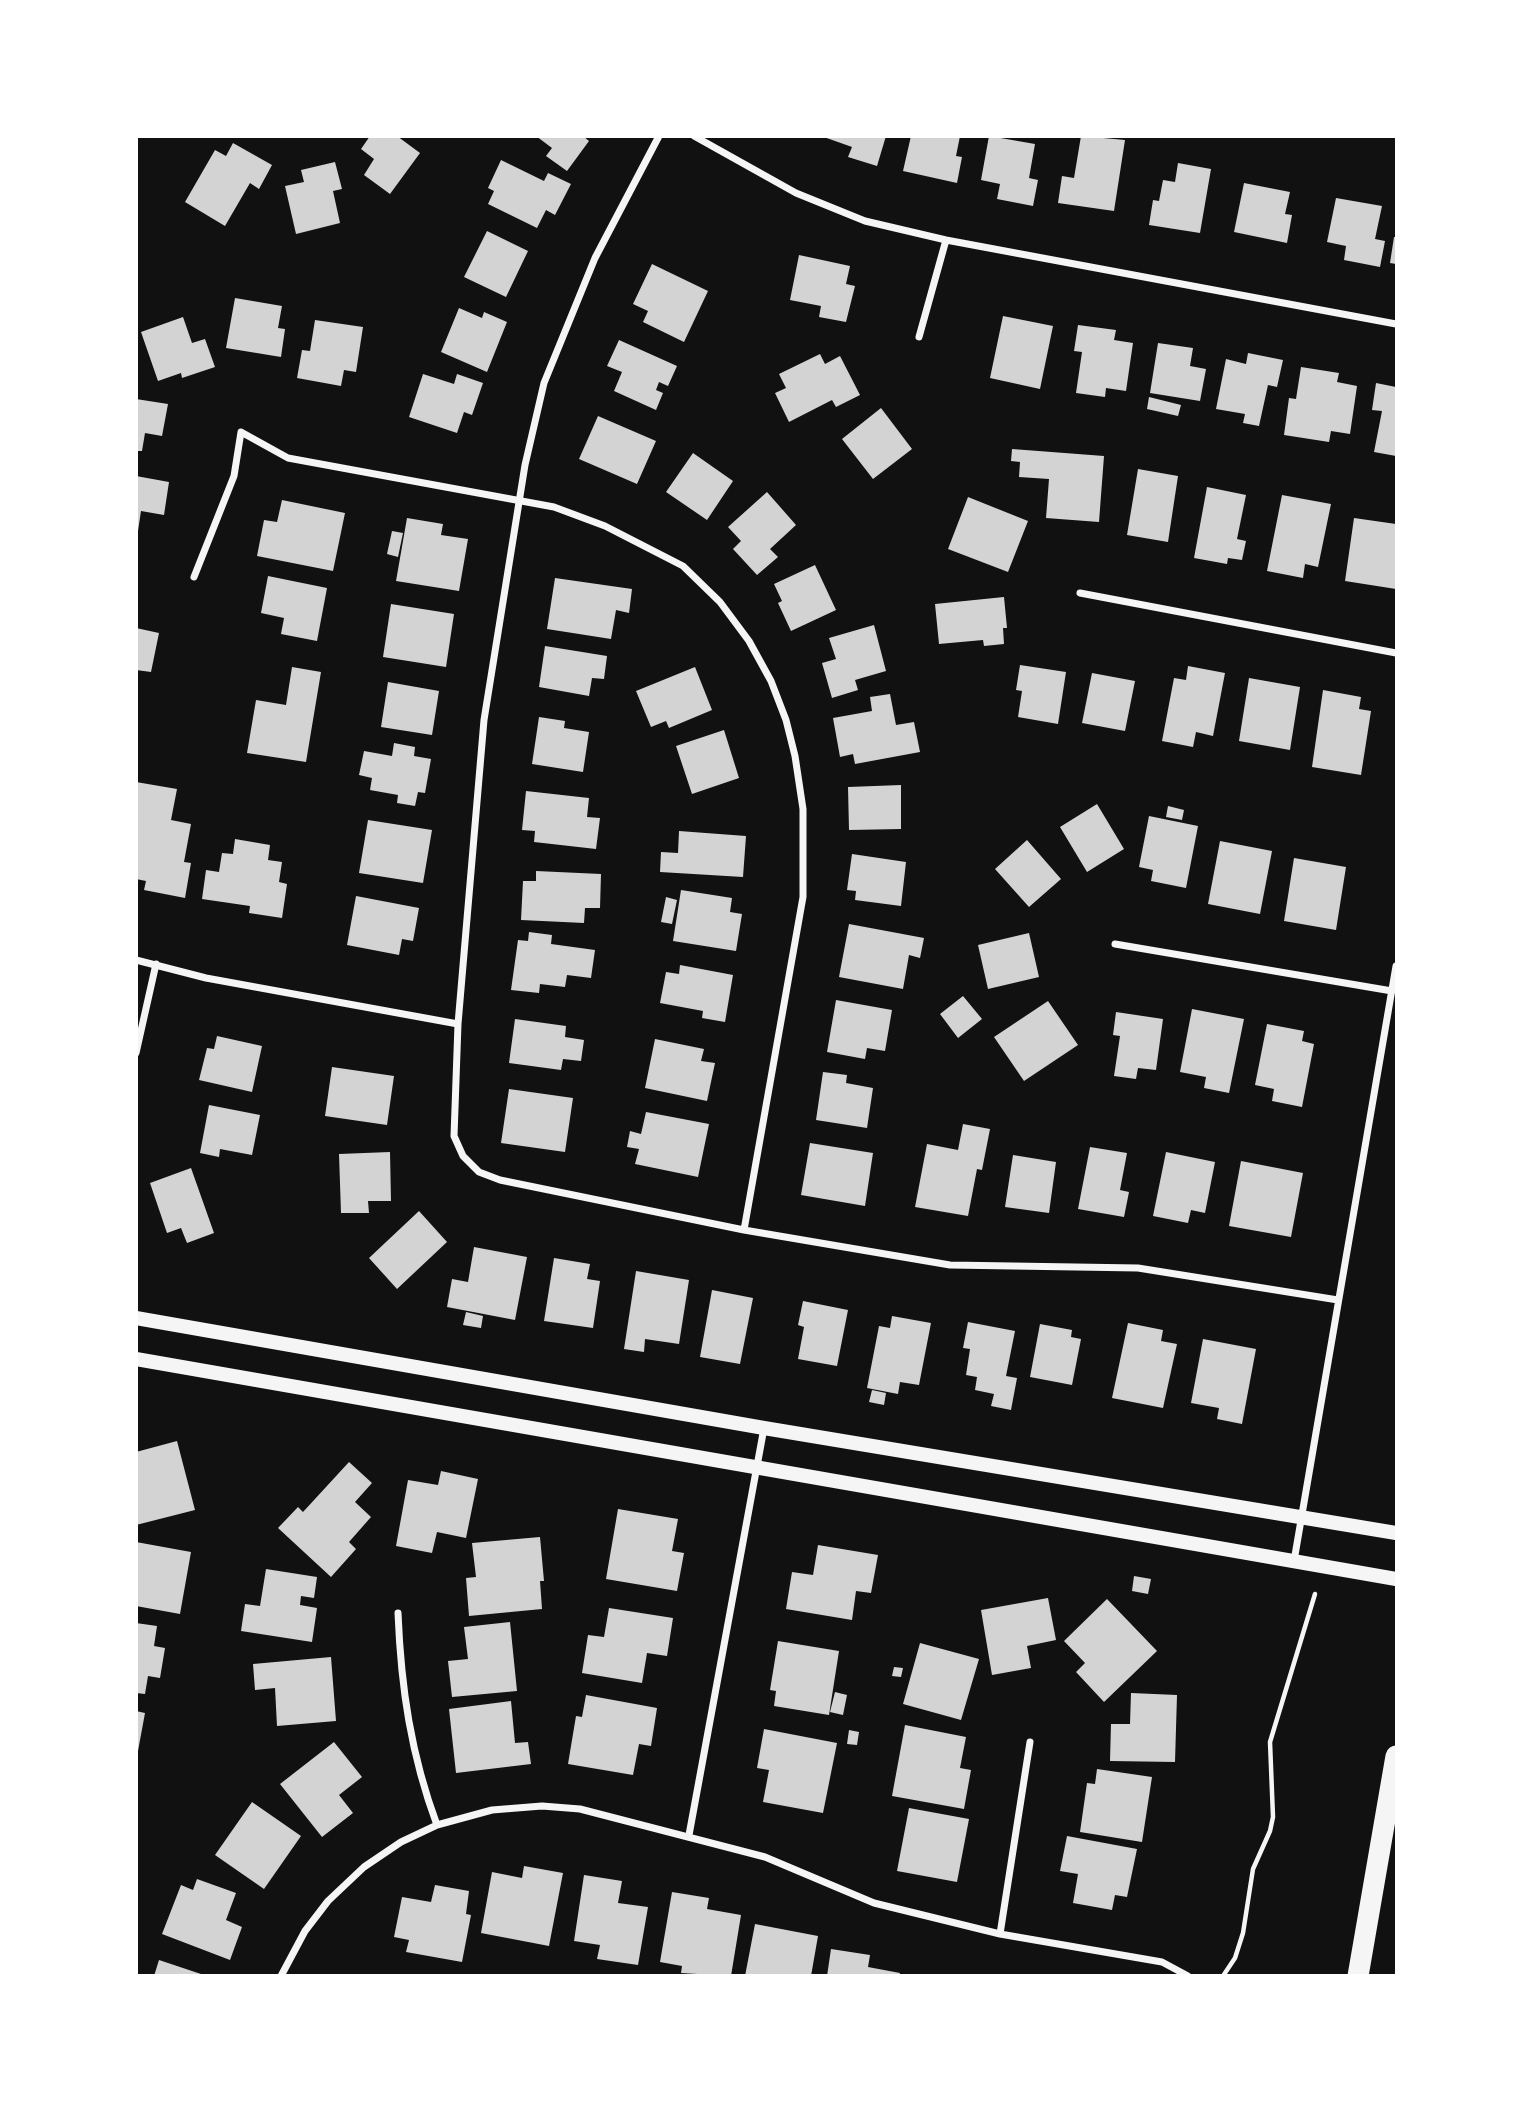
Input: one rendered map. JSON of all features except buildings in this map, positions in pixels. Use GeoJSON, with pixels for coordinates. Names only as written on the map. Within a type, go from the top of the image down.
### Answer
{"type":"FeatureCollection","features":[{"type":"Feature","properties":{"kind":"highway"},"geometry":{"type":"LineString","coordinates":[[1358,1976],[1396,1756]]}},
{"type":"Feature","properties":{"kind":"main road"},"geometry":{"type":"LineString","coordinates":[[136,1318],[764,1428],[1396,1533]]}},
{"type":"Feature","properties":{"kind":"main road"},"geometry":{"type":"LineString","coordinates":[[136,1359],[1396,1579]]}},
{"type":"Feature","properties":{"kind":"street"},"geometry":{"type":"LineString","coordinates":[[659,136],[595,258],[544,383],[521,500],[484,720],[458,1024],[454,1136],[463,1156],[479,1172],[500,1180],[744,1230],[950,1265],[1138,1268],[1338,1300]]}},
{"type":"Feature","properties":{"kind":"street"},"geometry":{"type":"LineString","coordinates":[[694,136],[796,193],[865,221],[946,240],[1396,324]]}},
{"type":"Feature","properties":{"kind":"street"},"geometry":{"type":"LineString","coordinates":[[919,337],[946,240]]}},
{"type":"Feature","properties":{"kind":"street"},"geometry":{"type":"LineString","coordinates":[[194,577],[234,476],[241,432],[288,458],[554,507],[605,526],[683,566],[720,602],[749,641],[771,681],[786,720],[803,809],[803,897],[744,1230]]}},
{"type":"Feature","properties":{"kind":"street"},"geometry":{"type":"LineString","coordinates":[[1080,593],[1396,653]]}},
{"type":"Feature","properties":{"kind":"street"},"geometry":{"type":"LineString","coordinates":[[1115,944],[1392,991]]}},
{"type":"Feature","properties":{"kind":"street"},"geometry":{"type":"LineString","coordinates":[[136,960],[206,978],[458,1024]]}},
{"type":"Feature","properties":{"kind":"street"},"geometry":{"type":"LineString","coordinates":[[136,1053],[156,964]]}},
{"type":"Feature","properties":{"kind":"street"},"geometry":{"type":"LineString","coordinates":[[1294,1562],[1396,966]]}},
{"type":"Feature","properties":{"kind":"street"},"geometry":{"type":"LineString","coordinates":[[689,1835],[764,1428]]}},
{"type":"Feature","properties":{"kind":"street"},"geometry":{"type":"LineString","coordinates":[[398,1613],[400,1674],[408,1731],[421,1783],[437,1825]]}},
{"type":"Feature","properties":{"kind":"street"},"geometry":{"type":"LineString","coordinates":[[1000,1934],[1030,1742]]}},
{"type":"Feature","properties":{"kind":"street"},"geometry":{"type":"LineString","coordinates":[[281,1976],[305,1931],[328,1901],[365,1867],[401,1842],[437,1825],[492,1810],[542,1806],[580,1809],[689,1835],[765,1857],[874,1903],[1000,1934],[1162,1962],[1188,1976]]}},
{"type":"Feature","properties":{"kind":"path"},"geometry":{"type":"LineString","coordinates":[[1223,1976],[1235,1958],[1243,1933],[1253,1869],[1270,1831],[1273,1817],[1270,1742],[1315,1594]]}}]}
